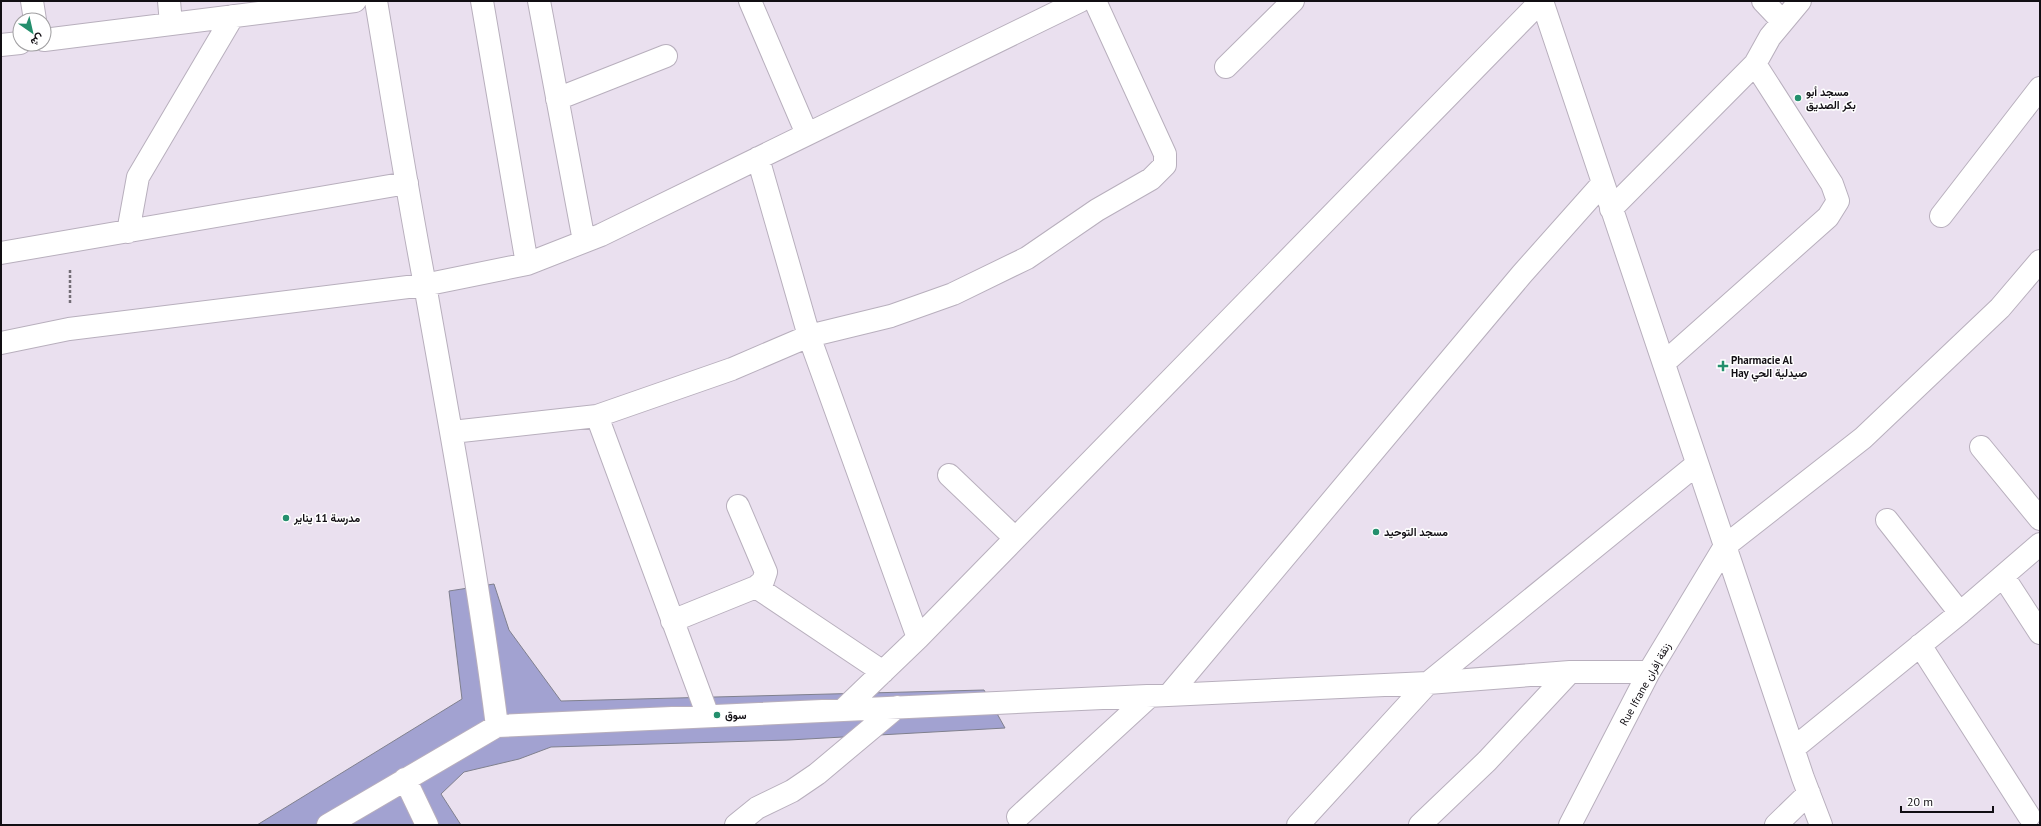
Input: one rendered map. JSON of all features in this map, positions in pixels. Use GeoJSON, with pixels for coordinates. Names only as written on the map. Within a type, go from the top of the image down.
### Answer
{"type":"FeatureCollection","features":[{"type":"Feature","properties":{"kind":"street"},"geometry":{"type":"LineString","coordinates":[[32,1],[34,12]]}},
{"type":"Feature","properties":{"kind":"street"},"geometry":{"type":"LineString","coordinates":[[168,1],[171,24]]}},
{"type":"Feature","properties":{"kind":"street"},"geometry":{"type":"LineString","coordinates":[[52,39],[355,1]]}},
{"type":"Feature","properties":{"kind":"street"},"geometry":{"type":"LineString","coordinates":[[376,1],[424,285],[452,432],[485,629],[497,726]]}},
{"type":"Feature","properties":{"kind":"street"},"geometry":{"type":"LineString","coordinates":[[482,1],[527,264]]}},
{"type":"Feature","properties":{"kind":"street"},"geometry":{"type":"LineString","coordinates":[[539,1],[584,241]]}},
{"type":"Feature","properties":{"kind":"street"},"geometry":{"type":"LineString","coordinates":[[750,1],[807,134]]}},
{"type":"Feature","properties":{"kind":"street"},"geometry":{"type":"LineString","coordinates":[[1,343],[69,329],[424,285],[527,264],[601,235],[1080,1]]}},
{"type":"Feature","properties":{"kind":"street"},"geometry":{"type":"LineString","coordinates":[[452,432],[597,416],[732,369],[809,336],[891,316],[953,294],[1027,258],[1097,210],[1152,179],[1165,164],[1165,154],[1095,1]]}},
{"type":"Feature","properties":{"kind":"street"},"geometry":{"type":"LineString","coordinates":[[1226,67],[1293,1]]}},
{"type":"Feature","properties":{"kind":"street"},"geometry":{"type":"LineString","coordinates":[[843,710],[918,638],[1542,1],[1611,208],[1665,362],[1697,464],[1821,825]]}},
{"type":"Feature","properties":{"kind":"street"},"geometry":{"type":"LineString","coordinates":[[1762,1],[1782,21]]}},
{"type":"Feature","properties":{"kind":"street"},"geometry":{"type":"LineString","coordinates":[[1611,208],[1755,64],[1770,37],[1800,1]]}},
{"type":"Feature","properties":{"kind":"street"},"geometry":{"type":"LineString","coordinates":[[128,232],[138,177],[233,16]]}},
{"type":"Feature","properties":{"kind":"street"},"geometry":{"type":"LineString","coordinates":[[1,45],[12,44]]}},
{"type":"Feature","properties":{"kind":"street"},"geometry":{"type":"LineString","coordinates":[[557,99],[666,56]]}},
{"type":"Feature","properties":{"kind":"street"},"geometry":{"type":"LineString","coordinates":[[1665,362],[1828,217],[1838,201],[1832,184],[1755,64]]}},
{"type":"Feature","properties":{"kind":"street"},"geometry":{"type":"LineString","coordinates":[[1941,216],[2040,88]]}},
{"type":"Feature","properties":{"kind":"street"},"geometry":{"type":"LineString","coordinates":[[758,158],[809,336],[918,638]]}},
{"type":"Feature","properties":{"kind":"street"},"geometry":{"type":"LineString","coordinates":[[1016,822],[1159,695],[1522,274],[1603,183]]}},
{"type":"Feature","properties":{"kind":"street"},"geometry":{"type":"LineString","coordinates":[[1,253],[407,184]]}},
{"type":"Feature","properties":{"kind":"street"},"geometry":{"type":"LineString","coordinates":[[1725,546],[1863,438],[2000,308],[2040,261]]}},
{"type":"Feature","properties":{"kind":"street"},"geometry":{"type":"LineString","coordinates":[[597,416],[708,716]]}},
{"type":"Feature","properties":{"kind":"street"},"geometry":{"type":"LineString","coordinates":[[1981,447],[2040,519]]}},
{"type":"Feature","properties":{"kind":"street"},"geometry":{"type":"LineString","coordinates":[[1298,825],[1428,682],[1697,464]]}},
{"type":"Feature","properties":{"kind":"street"},"geometry":{"type":"LineString","coordinates":[[949,475],[1015,538]]}},
{"type":"Feature","properties":{"kind":"street"},"geometry":{"type":"LineString","coordinates":[[672,621],[756,587],[763,581],[766,572],[738,506]]}},
{"type":"Feature","properties":{"kind":"street"},"geometry":{"type":"LineString","coordinates":[[1887,520],[1960,613]]}},
{"type":"Feature","properties":{"kind":"street"},"geometry":{"type":"LineString","coordinates":[[1794,748],[1960,613],[2040,544]]}},
{"type":"Feature","properties":{"kind":"street","name":"Rue Ifrane زنقة إفران"},"geometry":{"type":"LineString","coordinates":[[1570,825],[1649,672],[1725,546]]}},
{"type":"Feature","properties":{"kind":"street"},"geometry":{"type":"LineString","coordinates":[[2003,576],[2040,633]]}},
{"type":"Feature","properties":{"kind":"street"},"geometry":{"type":"LineString","coordinates":[[756,587],[883,672]]}},
{"type":"Feature","properties":{"kind":"street"},"geometry":{"type":"LineString","coordinates":[[1920,645],[2030,816]]}},
{"type":"Feature","properties":{"kind":"street"},"geometry":{"type":"LineString","coordinates":[[1420,825],[1487,761],[1570,672]]}},
{"type":"Feature","properties":{"kind":"street"},"geometry":{"type":"LineString","coordinates":[[328,825],[497,726],[1428,682],[1570,672],[1649,672]]}},
{"type":"Feature","properties":{"kind":"street"},"geometry":{"type":"LineString","coordinates":[[736,825],[757,808],[792,791],[817,774],[897,707]]}},
{"type":"Feature","properties":{"kind":"street"},"geometry":{"type":"LineString","coordinates":[[405,779],[427,825]]}},
{"type":"Feature","properties":{"kind":"street"},"geometry":{"type":"LineString","coordinates":[[1776,825],[1809,793]]}},
{"type":"Feature","properties":{"kind":"path"},"geometry":{"type":"LineString","coordinates":[[69,329],[70,241]]}},
{"type":"Feature","properties":{"kind":"building","name":"سوق"},"geometry":{"type":"Polygon","coordinates":[[[494,584],[509,630],[561,701],[984,690],[1005,728],[789,740],[551,747],[519,759],[464,772],[441,794],[461,825],[257,825],[462,699],[449,591],[494,584]]]}},
{"type":"Feature","properties":{"kind":"place","name":"مسجد أبو بكر الصديق"},"geometry":{"type":"Point","coordinates":[1798,98]}},
{"type":"Feature","properties":{"kind":"place","name":"Pharmacie Al Hay صيدلية الحي"},"geometry":{"type":"Point","coordinates":[1723,366]}},
{"type":"Feature","properties":{"kind":"place","name":"مدرسة 11 يناير"},"geometry":{"type":"Point","coordinates":[286,518]}},
{"type":"Feature","properties":{"kind":"place","name":"مسجد التوحيد"},"geometry":{"type":"Point","coordinates":[1376,532]}},
{"type":"Feature","properties":{"kind":"place","name":"سوق"},"geometry":{"type":"Point","coordinates":[717,715]}}]}
